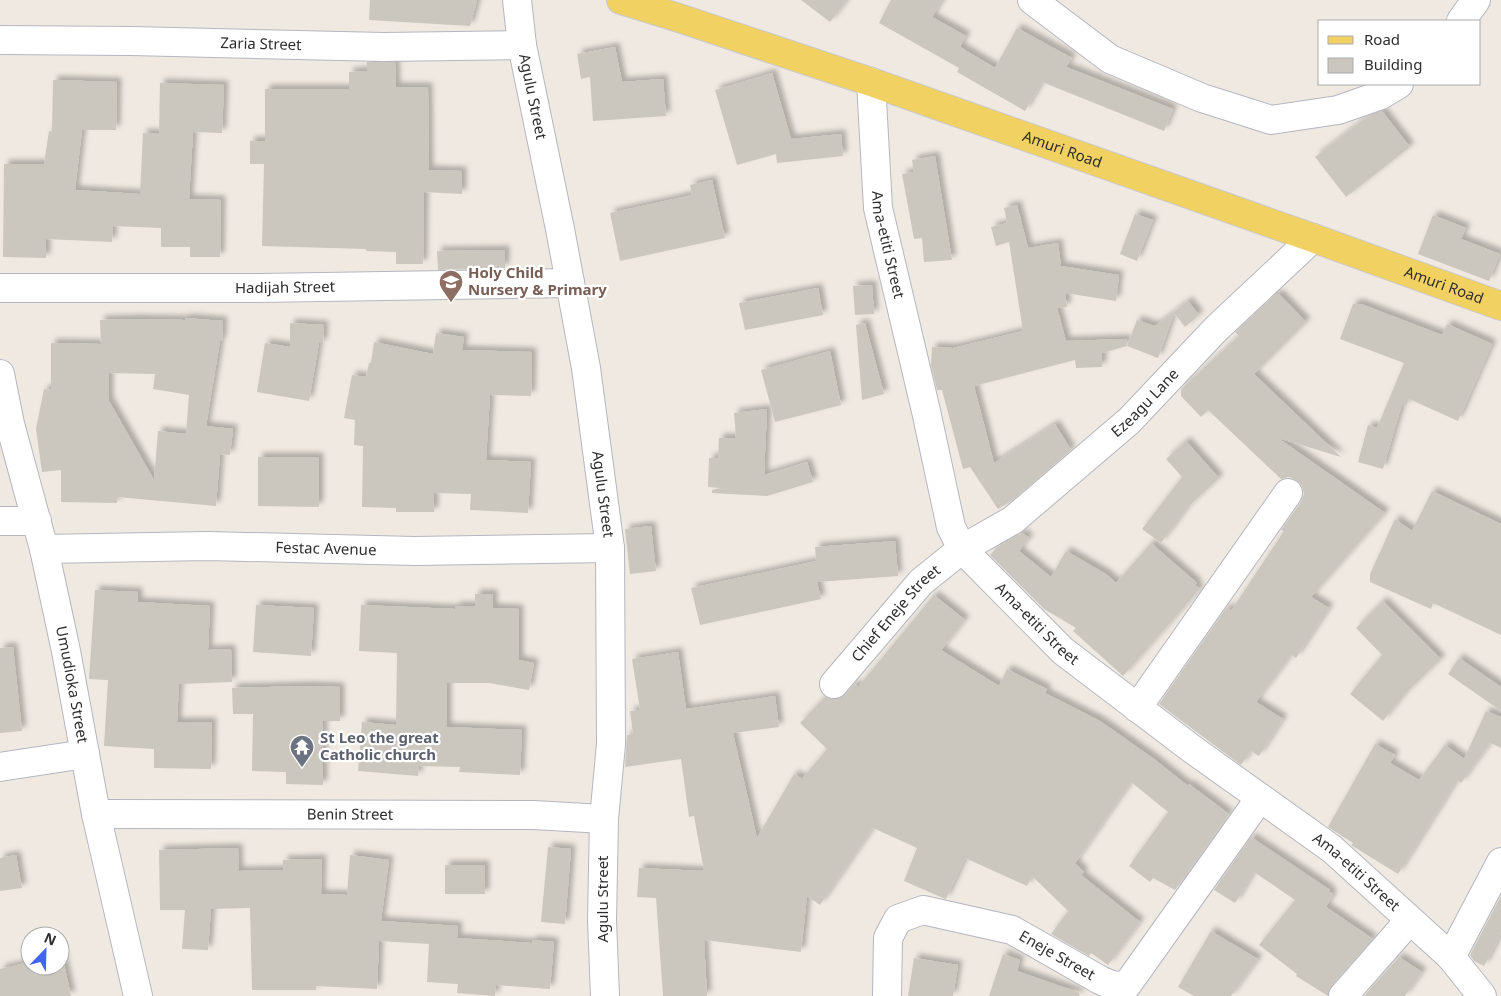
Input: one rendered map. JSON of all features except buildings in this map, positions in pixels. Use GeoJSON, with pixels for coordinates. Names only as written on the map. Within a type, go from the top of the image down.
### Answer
{"type":"FeatureCollection","features":[{"type":"Feature","properties":{"kind":"main road","name":"Amuri Road"},"geometry":{"type":"LineString","coordinates":[[621,0],[871,82],[1501,306]]}},
{"type":"Feature","properties":{"kind":"street","name":"Agulu Street"},"geometry":{"type":"LineString","coordinates":[[517,0],[522,45],[560,229],[586,368],[610,548],[611,744],[604,819],[602,920],[605,996]]}},
{"type":"Feature","properties":{"kind":"street"},"geometry":{"type":"LineString","coordinates":[[1032,0],[1110,59],[1202,98],[1271,120],[1338,110],[1380,95],[1397,85]]}},
{"type":"Feature","properties":{"kind":"street"},"geometry":{"type":"LineString","coordinates":[[1462,20],[1476,0]]}},
{"type":"Feature","properties":{"kind":"street","name":"Zaria Street"},"geometry":{"type":"LineString","coordinates":[[0,40],[384,47],[522,45]]}},
{"type":"Feature","properties":{"kind":"street","name":"Ama-etiti Street"},"geometry":{"type":"LineString","coordinates":[[871,82],[878,208],[951,527],[962,550],[1063,651],[1192,749],[1332,850],[1451,957],[1482,996]]}},
{"type":"Feature","properties":{"kind":"street","name":"Ezeagu Lane"},"geometry":{"type":"LineString","coordinates":[[962,550],[1014,520],[1128,421],[1216,329],[1313,238]]}},
{"type":"Feature","properties":{"kind":"street","name":"Hadijah Street"},"geometry":{"type":"LineString","coordinates":[[0,288],[260,288],[570,283]]}},
{"type":"Feature","properties":{"kind":"street","name":"Umudioka Street"},"geometry":{"type":"LineString","coordinates":[[0,374],[10,424],[44,549],[66,651],[96,814],[138,996]]}},
{"type":"Feature","properties":{"kind":"street"},"geometry":{"type":"LineString","coordinates":[[1137,708],[1288,493]]}},
{"type":"Feature","properties":{"kind":"street"},"geometry":{"type":"LineString","coordinates":[[0,521],[37,521]]}},
{"type":"Feature","properties":{"kind":"street","name":"Festac Avenue"},"geometry":{"type":"LineString","coordinates":[[44,549],[208,546],[414,551],[610,548]]}},
{"type":"Feature","properties":{"kind":"street","name":"Chief Eneje Street"},"geometry":{"type":"LineString","coordinates":[[834,684],[921,582],[962,550]]}},
{"type":"Feature","properties":{"kind":"street"},"geometry":{"type":"LineString","coordinates":[[0,767],[85,754]]}},
{"type":"Feature","properties":{"kind":"street","name":"Eneje Street"},"geometry":{"type":"LineString","coordinates":[[886,996],[888,938],[898,919],[923,910],[1012,930],[1100,980],[1114,986],[1127,985],[1260,798]]}},
{"type":"Feature","properties":{"kind":"street","name":"Benin Street"},"geometry":{"type":"LineString","coordinates":[[96,814],[533,815],[604,819]]}},
{"type":"Feature","properties":{"kind":"street"},"geometry":{"type":"LineString","coordinates":[[1451,957],[1501,862]]}},
{"type":"Feature","properties":{"kind":"street"},"geometry":{"type":"LineString","coordinates":[[1343,996],[1409,921]]}},
{"type":"Feature","properties":{"kind":"place","name":"Holy Child Nursery & Primary"},"geometry":{"type":"Point","coordinates":[451,303]}},
{"type":"Feature","properties":{"kind":"place","name":"St Leo the great Catholic church"},"geometry":{"type":"Point","coordinates":[302,768]}}]}
